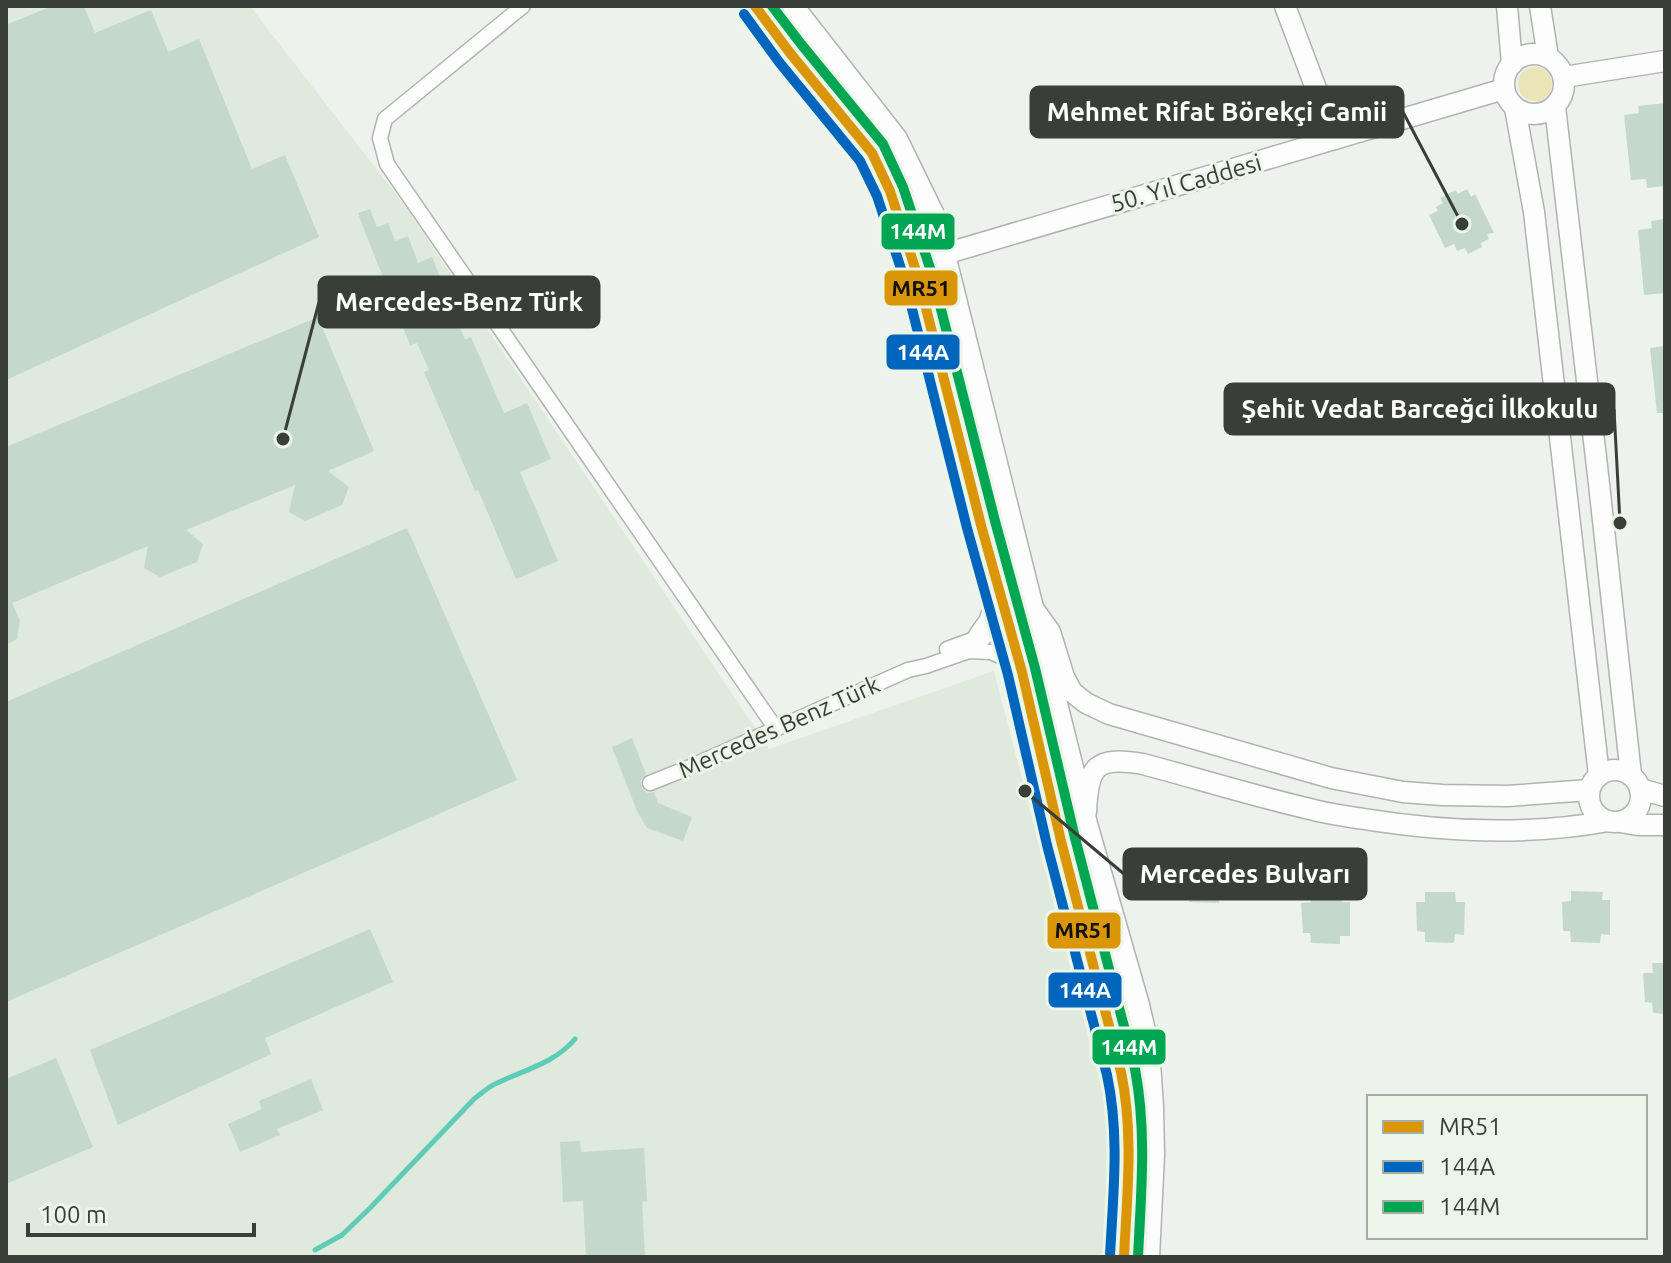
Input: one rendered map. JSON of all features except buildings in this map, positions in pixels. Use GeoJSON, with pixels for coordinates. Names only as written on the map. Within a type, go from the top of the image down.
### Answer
{"type":"FeatureCollection","features":[{"type":"Feature","properties":{"kind":"main road"},"geometry":{"type":"LineString","coordinates":[[755,6],[872,153],[890,191],[914,263],[1022,672],[1061,841],[1125,1089],[1129,1174],[1124,1257]]}},
{"type":"Feature","properties":{"kind":"main road"},"geometry":{"type":"LineString","coordinates":[[792,6],[896,139],[935,219],[1086,824],[1148,1048],[1153,1155],[1148,1257]]}},
{"type":"Feature","properties":{"kind":"main road"},"geometry":{"type":"LineString","coordinates":[[1285,6],[1335,139]]}},
{"type":"Feature","properties":{"kind":"main road"},"geometry":{"type":"LineString","coordinates":[[1507,6],[1512,64]]}},
{"type":"Feature","properties":{"kind":"main road"},"geometry":{"type":"LineString","coordinates":[[1540,6],[1548,57]]}},
{"type":"Feature","properties":{"kind":"main road"},"geometry":{"type":"LineString","coordinates":[[1528,54],[1548,57],[1559,66],[1564,77],[1564,91],[1555,107],[1540,114],[1522,112],[1510,103],[1504,89],[1507,72],[1519,58],[1528,54]]}},
{"type":"Feature","properties":{"kind":"main road"},"geometry":{"type":"LineString","coordinates":[[1564,77],[1665,61]]}},
{"type":"Feature","properties":{"kind":"main road","name":"50. Yıl Caddesi"},"geometry":{"type":"LineString","coordinates":[[914,263],[1504,89]]}},
{"type":"Feature","properties":{"kind":"main road"},"geometry":{"type":"LineString","coordinates":[[1086,824],[1087,790],[1093,770],[1100,765],[1120,761],[1143,764],[1312,810],[1411,826],[1498,831],[1579,827],[1628,819],[1640,806],[1555,107]]}},
{"type":"Feature","properties":{"kind":"main road"},"geometry":{"type":"LineString","coordinates":[[1515,108],[1534,212],[1594,783],[1589,799],[1596,815],[1614,822],[1665,825]]}},
{"type":"Feature","properties":{"kind":"main road"},"geometry":{"type":"LineString","coordinates":[[980,636],[990,622],[1000,593]]}},
{"type":"Feature","properties":{"kind":"main road"},"geometry":{"type":"LineString","coordinates":[[1030,603],[1050,632],[1072,692],[1109,714],[1331,778],[1391,790],[1508,796],[1594,783],[1614,770],[1665,796]]}},
{"type":"Feature","properties":{"kind":"street"},"geometry":{"type":"LineString","coordinates":[[523,6],[385,119],[380,138],[387,164],[776,729]]}},
{"type":"Feature","properties":{"kind":"street","name":"Mercedes Benz Türk"},"geometry":{"type":"LineString","coordinates":[[908,670],[918,661],[980,636],[1012,636]]}},
{"type":"Feature","properties":{"kind":"street","name":"Mercedes Benz Türk"},"geometry":{"type":"LineString","coordinates":[[650,783],[908,670],[969,651],[991,652],[1022,672]]}},
{"type":"Feature","properties":{"kind":"shaded area"},"geometry":{"type":"Polygon","coordinates":[[[6,6],[250,6],[405,206],[769,749],[994,671],[1107,1110],[1108,1257],[6,1257],[6,6]]]}},
{"type":"Feature","properties":{"kind":"shaded area"},"geometry":{"type":"Polygon","coordinates":[[[1535,67],[1547,72],[1552,84],[1547,96],[1535,101],[1523,96],[1518,84],[1523,72],[1535,67]]]}},
{"type":"Feature","properties":{"kind":"waterway"},"geometry":{"type":"LineString","coordinates":[[315,1250],[342,1235],[474,1099],[492,1085],[548,1061],[575,1039]]}},
{"type":"Feature","properties":{"kind":"transit line","name":"MR51"},"geometry":{"type":"LineString","coordinates":[[755,6],[872,153],[890,191],[918,277],[1022,672],[1061,841],[1121,1072],[1128,1141],[1124,1257]]}},
{"type":"Feature","properties":{"kind":"transit line","name":"144M"},"geometry":{"type":"LineString","coordinates":[[772,6],[883,144],[903,187],[932,274],[1135,1069],[1142,1140],[1138,1257]]}},
{"type":"Feature","properties":{"kind":"transit line","name":"144A"},"geometry":{"type":"LineString","coordinates":[[744,14],[860,161],[877,196],[905,281],[967,528],[1008,675],[1047,845],[1107,1075],[1114,1143],[1110,1256]]}},
{"type":"Feature","properties":{"kind":"place","name":"Mehmet Rifat Börekçi Camii"},"geometry":{"type":"Point","coordinates":[1462,224]}},
{"type":"Feature","properties":{"kind":"place","name":"Mercedes-Benz Türk"},"geometry":{"type":"Point","coordinates":[283,439]}},
{"type":"Feature","properties":{"kind":"place","name":"Şehit Vedat Barceğci İlkokulu"},"geometry":{"type":"Point","coordinates":[1620,523]}},
{"type":"Feature","properties":{"kind":"place","name":"Mercedes Bulvarı"},"geometry":{"type":"Point","coordinates":[1025,791]}}]}
